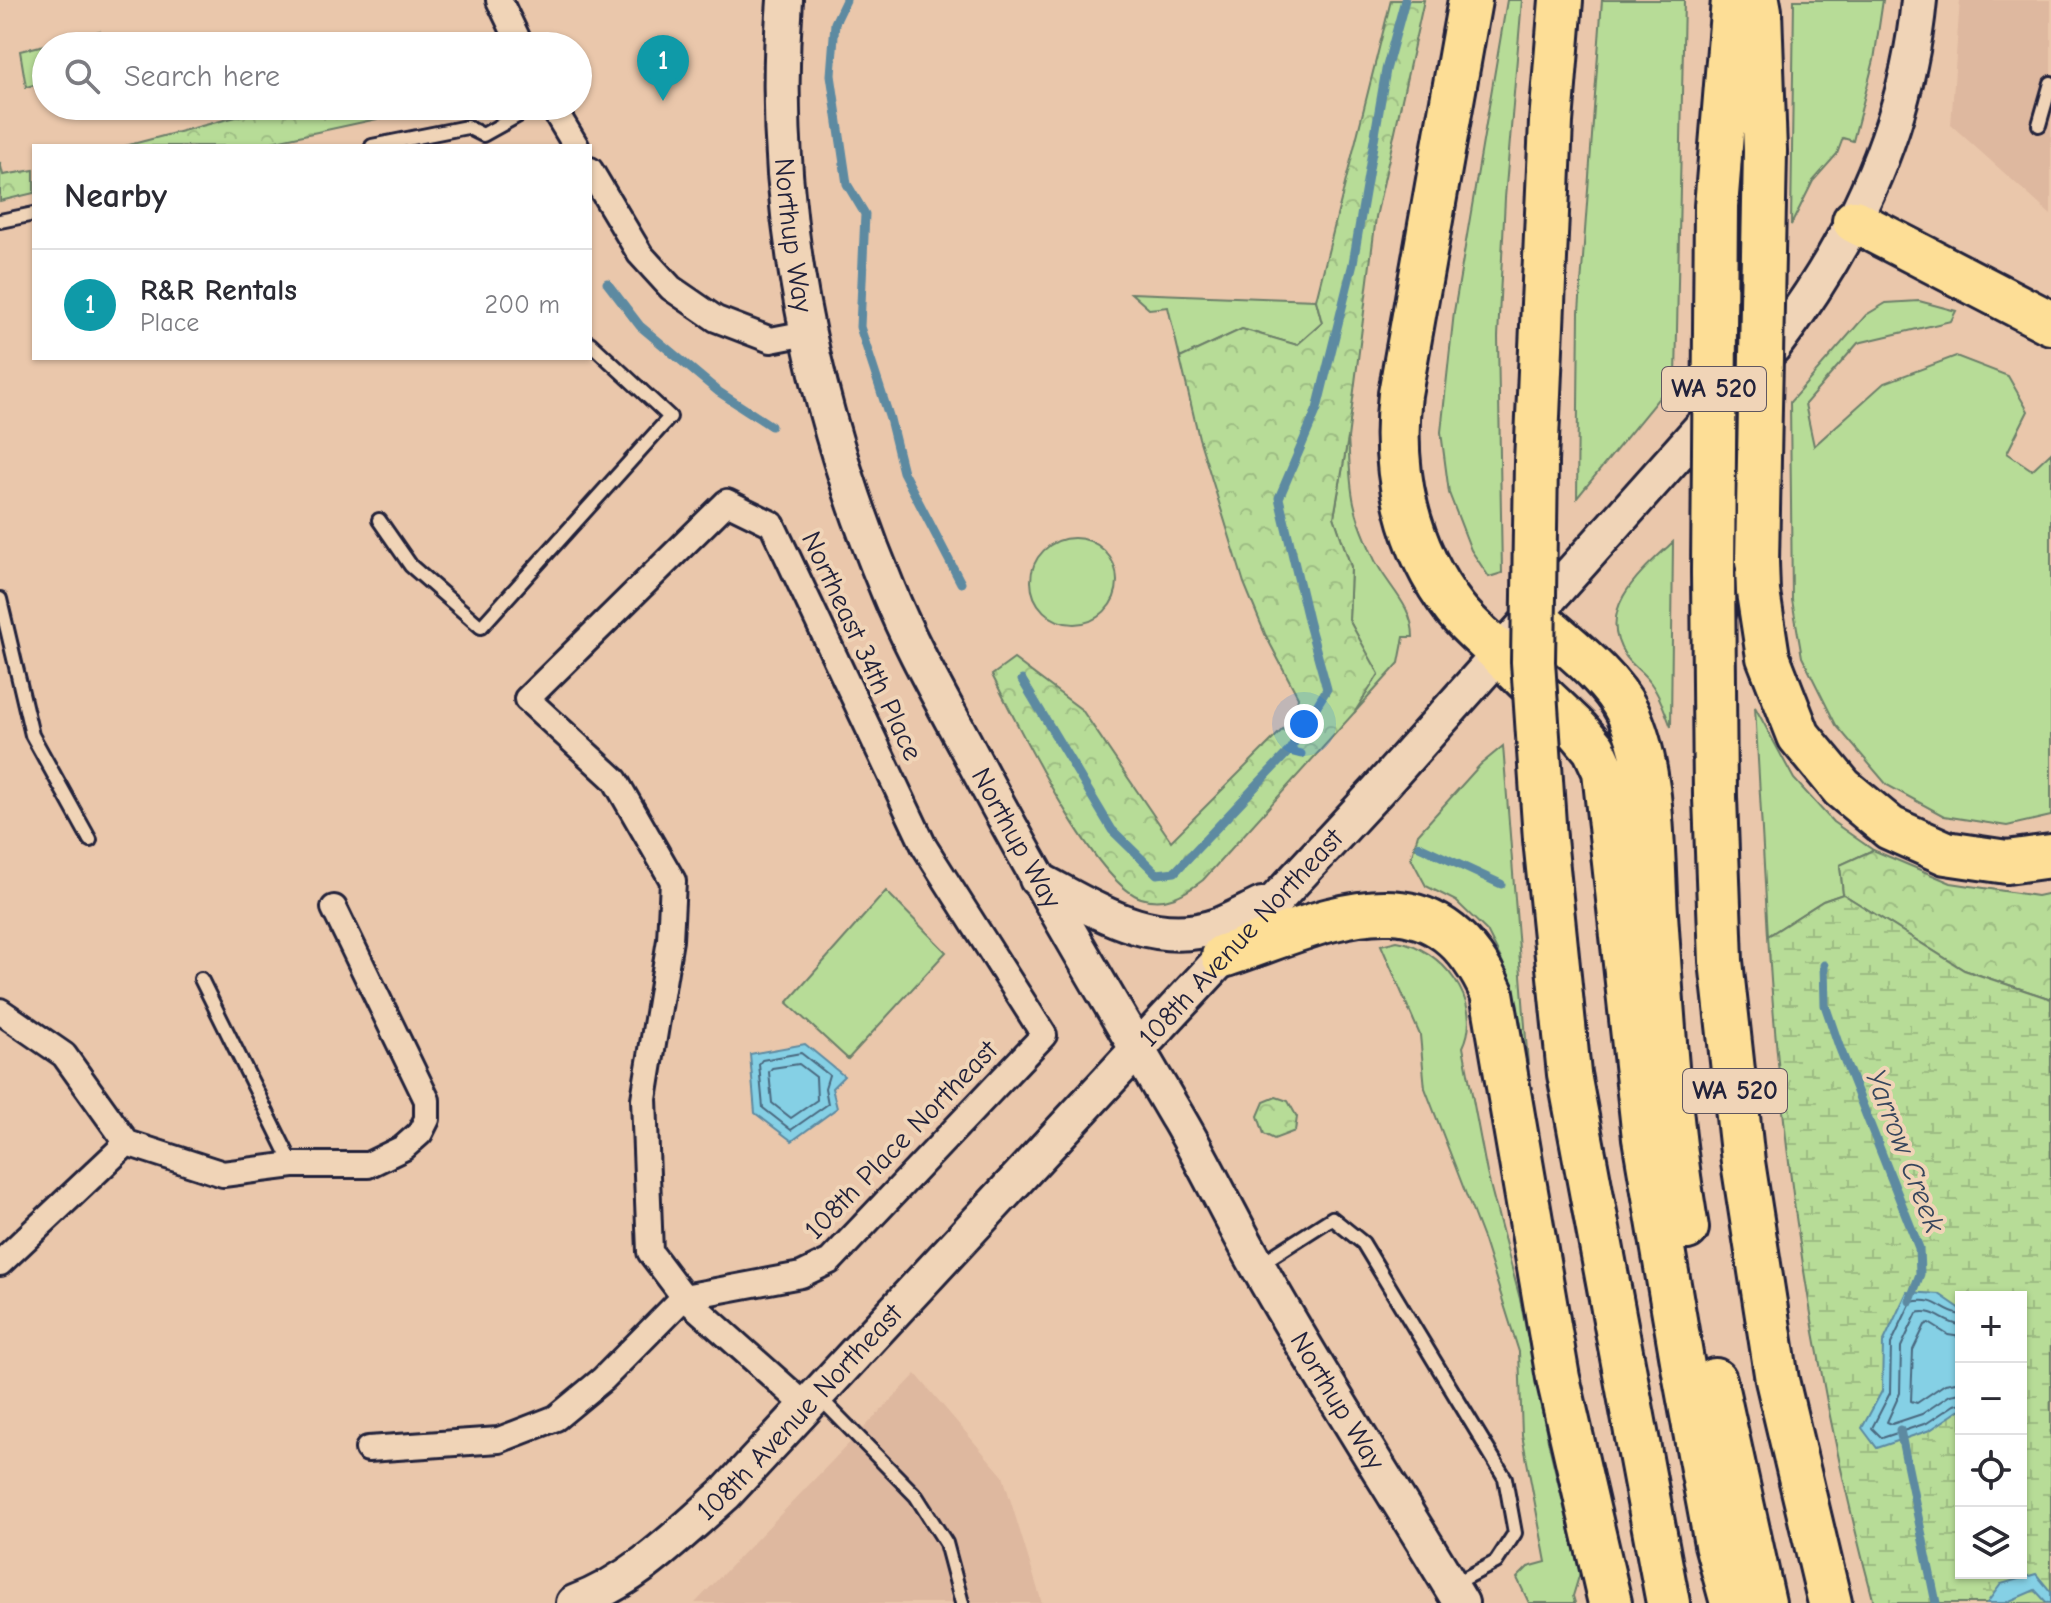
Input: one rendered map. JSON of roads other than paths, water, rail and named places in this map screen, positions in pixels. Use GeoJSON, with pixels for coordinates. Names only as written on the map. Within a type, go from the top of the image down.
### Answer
{"type":"FeatureCollection","features":[{"type":"Feature","properties":{"kind":"highway"},"geometry":{"type":"LineString","coordinates":[[1470,0],[1408,343],[1396,427],[1402,493],[1410,525],[1431,571],[1458,613],[1578,730],[1594,749],[1604,771],[1644,1138],[1716,1544],[1732,1603]]}},
{"type":"Feature","properties":{"kind":"highway"},"geometry":{"type":"LineString","coordinates":[[1561,0],[1551,122],[1536,462],[1533,662],[1545,839],[1569,1074],[1668,1603]]}},
{"type":"Feature","properties":{"kind":"highway","name":"WA 520"},"geometry":{"type":"LineString","coordinates":[[1733,0],[1716,207],[1713,572],[1715,797],[1721,961],[1740,1131],[1777,1380],[1830,1603]]}},
{"type":"Feature","properties":{"kind":"highway"},"geometry":{"type":"LineString","coordinates":[[1758,0],[1765,151],[1757,562],[1758,592],[1768,657],[1799,736],[1842,788],[1890,828],[1946,853],[2007,862],[2051,856]]}},
{"type":"Feature","properties":{"kind":"highway"},"geometry":{"type":"LineString","coordinates":[[1854,221],[2051,323]]}},
{"type":"Feature","properties":{"kind":"highway"},"geometry":{"type":"LineString","coordinates":[[1535,616],[1606,682],[1625,707],[1638,737],[1651,838],[1664,1035],[1683,1203],[1722,1420],[1764,1603]]}},
{"type":"Feature","properties":{"kind":"highway"},"geometry":{"type":"LineString","coordinates":[[1223,956],[1359,912],[1388,910],[1415,915],[1441,926],[1464,944],[1481,967],[1492,993],[1558,1378],[1610,1603]]}},
{"type":"Feature","properties":{"kind":"main road","name":"Northup Way"},"geometry":{"type":"LineString","coordinates":[[785,0],[782,131],[787,209],[807,333],[845,475],[888,591],[922,664],[1037,879],[1181,1124],[1330,1390],[1456,1594]]}},
{"type":"Feature","properties":{"kind":"main road","name":"108th Avenue Northeast"},"geometry":{"type":"LineString","coordinates":[[574,1603],[641,1568],[726,1493],[1280,896],[1500,655],[1773,347],[1804,307],[1854,221],[1877,171],[1908,68],[1919,0]]}},
{"type":"Feature","properties":{"kind":"main road"},"geometry":{"type":"LineString","coordinates":[[1037,879],[1123,923],[1147,931],[1169,933],[1192,932],[1215,926],[1280,896]]}},
{"type":"Feature","properties":{"kind":"street"},"geometry":{"type":"LineString","coordinates":[[499,0],[514,32]]}},
{"type":"Feature","properties":{"kind":"street"},"geometry":{"type":"LineString","coordinates":[[560,120],[575,144]]}},
{"type":"Feature","properties":{"kind":"street"},"geometry":{"type":"LineString","coordinates":[[592,173],[640,254],[671,288],[716,319],[771,340],[807,333]]}},
{"type":"Feature","properties":{"kind":"street","name":"Northeast 34th Place"},"geometry":{"type":"LineString","coordinates":[[684,1297],[650,1252],[644,1099],[670,940],[673,881],[615,780],[527,699],[727,502],[772,524],[924,846],[1044,1035]]}},
{"type":"Feature","properties":{"kind":"street"},"geometry":{"type":"LineString","coordinates":[[0,1011],[64,1055],[127,1143],[223,1174],[293,1165],[368,1165],[403,1148],[420,1133],[427,1119],[427,1100],[334,908]]}},
{"type":"Feature","properties":{"kind":"street","name":"108th Place Northeast"},"geometry":{"type":"LineString","coordinates":[[684,1297],[801,1275],[830,1261],[1044,1035]]}},
{"type":"Feature","properties":{"kind":"street"},"geometry":{"type":"LineString","coordinates":[[0,1263],[127,1143]]}},
{"type":"Feature","properties":{"kind":"street"},"geometry":{"type":"LineString","coordinates":[[368,1449],[499,1440],[556,1418],[603,1379],[684,1297],[811,1400]]}},
{"type":"Feature","properties":{"kind":"lane"},"geometry":{"type":"LineString","coordinates":[[2039,125],[2051,83]]}},
{"type":"Feature","properties":{"kind":"lane"},"geometry":{"type":"LineString","coordinates":[[382,144],[467,127],[485,140],[514,120]]}},
{"type":"Feature","properties":{"kind":"lane"},"geometry":{"type":"LineString","coordinates":[[0,221],[32,214]]}},
{"type":"Feature","properties":{"kind":"lane"},"geometry":{"type":"LineString","coordinates":[[379,520],[411,566],[481,627],[670,417],[592,345]]}},
{"type":"Feature","properties":{"kind":"lane"},"geometry":{"type":"LineString","coordinates":[[0,599],[32,735],[90,840]]}},
{"type":"Feature","properties":{"kind":"lane"},"geometry":{"type":"LineString","coordinates":[[201,979],[293,1165]]}},
{"type":"Feature","properties":{"kind":"lane"},"geometry":{"type":"LineString","coordinates":[[1258,1266],[1332,1218],[1363,1243],[1505,1478],[1515,1533],[1496,1562],[1456,1594]]}},
{"type":"Feature","properties":{"kind":"lane"},"geometry":{"type":"LineString","coordinates":[[811,1400],[916,1496],[946,1543],[962,1603]]}},
{"type":"Feature","properties":{"kind":"water"},"geometry":{"type":"Polygon","coordinates":[[[805,1044],[844,1076],[832,1088],[837,1108],[792,1141],[755,1113],[750,1054],[805,1044]]]}},
{"type":"Feature","properties":{"kind":"water"},"geometry":{"type":"Polygon","coordinates":[[[1907,1292],[1939,1294],[1955,1305],[1955,1413],[1930,1430],[1877,1448],[1862,1428],[1882,1391],[1883,1343],[1907,1292]]]}},
{"type":"Feature","properties":{"kind":"water"},"geometry":{"type":"Polygon","coordinates":[[[2036,1574],[2051,1592],[2051,1603],[2047,1603],[2035,1590],[2005,1603],[1987,1603],[2001,1584],[2036,1574]]]}},
{"type":"Feature","properties":{"kind":"waterway","name":"Yarrow Creek"},"geometry":{"type":"LineString","coordinates":[[846,0],[835,23],[831,75],[847,184],[865,214],[860,327],[890,419],[903,472],[961,583]]}},
{"type":"Feature","properties":{"kind":"waterway"},"geometry":{"type":"LineString","coordinates":[[1289,751],[1327,689],[1279,498],[1317,409],[1353,263],[1386,70],[1405,0]]}},
{"type":"Feature","properties":{"kind":"waterway"},"geometry":{"type":"LineString","coordinates":[[607,283],[640,326],[719,392],[771,426]]}},
{"type":"Feature","properties":{"kind":"waterway","name":"Yarrow Creek"},"geometry":{"type":"LineString","coordinates":[[1022,680],[1112,830],[1157,874],[1175,872],[1289,751],[1301,754]]}},
{"type":"Feature","properties":{"kind":"waterway","name":"Yarrow Creek"},"geometry":{"type":"LineString","coordinates":[[1419,846],[1501,884]]}},
{"type":"Feature","properties":{"kind":"waterway","name":"Yarrow Creek"},"geometry":{"type":"LineString","coordinates":[[1824,965],[1825,1005],[1919,1248],[1920,1274],[1910,1301]]}},
{"type":"Feature","properties":{"kind":"waterway"},"geometry":{"type":"LineString","coordinates":[[1900,1430],[1936,1603]]}},
{"type":"Feature","properties":{"kind":"place","name":"R&R Rentals"},"geometry":{"type":"Point","coordinates":[663,101]}}]}
